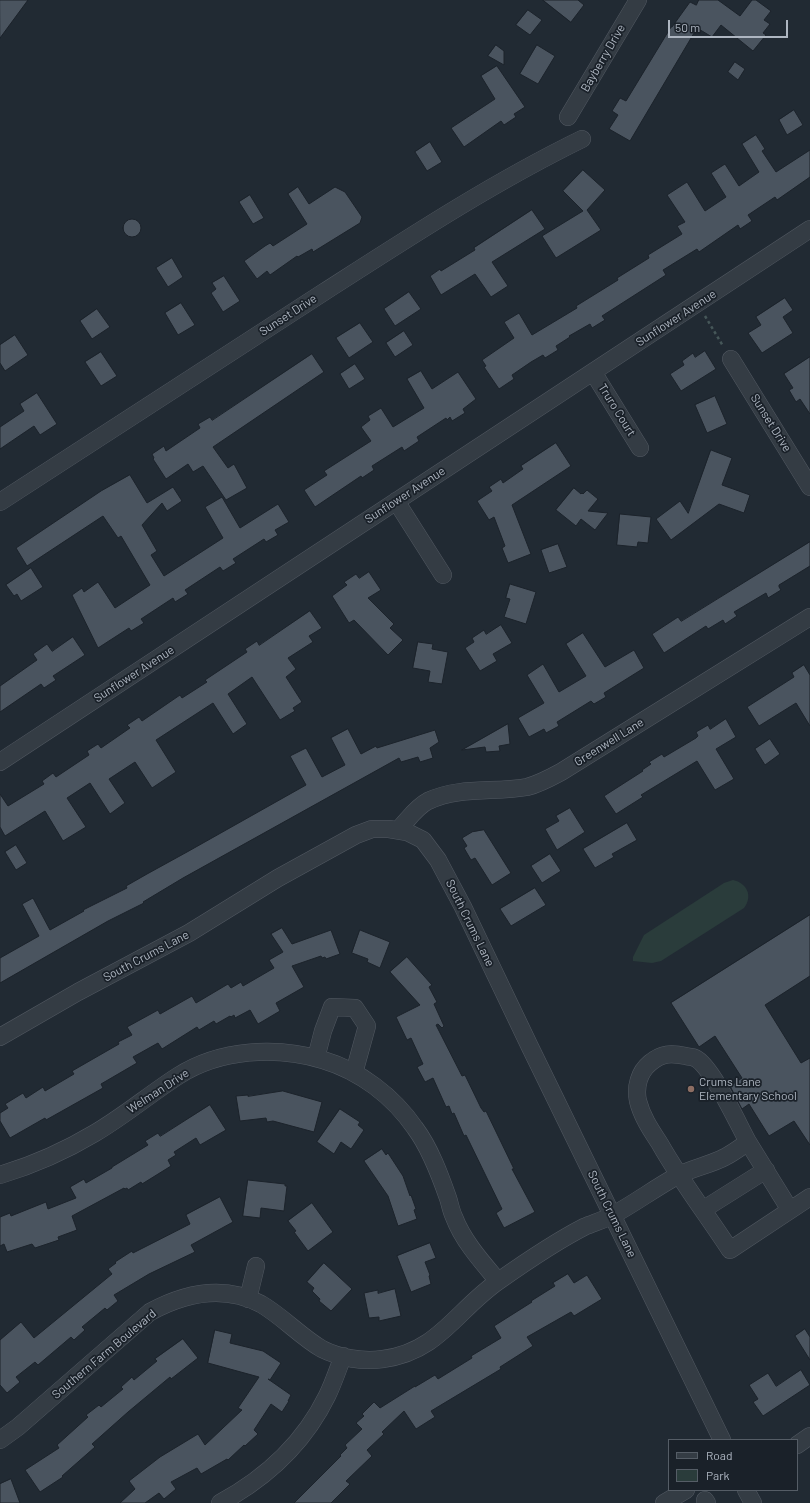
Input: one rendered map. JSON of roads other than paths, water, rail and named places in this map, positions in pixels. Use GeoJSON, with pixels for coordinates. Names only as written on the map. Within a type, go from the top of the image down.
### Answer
{"type":"FeatureCollection","features":[{"type":"Feature","properties":{"kind":"street","name":"Bayberry Drive"},"geometry":{"type":"LineString","coordinates":[[568,117],[638,0]]}},
{"type":"Feature","properties":{"kind":"street","name":"Sunset Drive"},"geometry":{"type":"LineString","coordinates":[[0,502],[141,409],[410,237],[487,190],[582,139]]}},
{"type":"Feature","properties":{"kind":"street","name":"Sunflower Avenue"},"geometry":{"type":"LineString","coordinates":[[0,762],[810,229]]}},
{"type":"Feature","properties":{"kind":"street","name":"Sunset Drive"},"geometry":{"type":"LineString","coordinates":[[731,359],[810,487]]}},
{"type":"Feature","properties":{"kind":"street","name":"Truro Court"},"geometry":{"type":"LineString","coordinates":[[593,372],[640,448]]}},
{"type":"Feature","properties":{"kind":"street"},"geometry":{"type":"LineString","coordinates":[[396,502],[443,575]]}},
{"type":"Feature","properties":{"kind":"street","name":"Greenwell Lane"},"geometry":{"type":"LineString","coordinates":[[398,830],[421,806],[428,801],[447,794],[467,790],[513,789],[528,787],[545,781],[810,617]]}},
{"type":"Feature","properties":{"kind":"street","name":"South Crums Lane"},"geometry":{"type":"LineString","coordinates":[[0,1038],[78,992],[189,933],[284,874],[356,836],[372,829],[389,829],[407,832],[422,840],[433,853],[448,877],[722,1439]]}},
{"type":"Feature","properties":{"kind":"street"},"geometry":{"type":"LineString","coordinates":[[316,1058],[323,1031],[332,1007],[355,1008],[367,1026],[354,1073]]}},
{"type":"Feature","properties":{"kind":"street","name":"Welman Drive"},"geometry":{"type":"LineString","coordinates":[[0,1175],[23,1168],[60,1152],[96,1132],[180,1075],[205,1063],[227,1056],[255,1052],[284,1052],[316,1058],[332,1063],[354,1073],[380,1090],[400,1108],[416,1128],[430,1154],[462,1234],[498,1281]]}},
{"type":"Feature","properties":{"kind":"street"},"geometry":{"type":"LineString","coordinates":[[790,1210],[748,1142],[707,1068],[695,1058],[671,1053],[657,1057],[647,1066],[641,1074],[637,1087],[638,1100],[643,1116],[678,1176],[704,1210],[730,1250],[810,1197]]}},
{"type":"Feature","properties":{"kind":"street","name":"Southern Farm Boulevard"},"geometry":{"type":"LineString","coordinates":[[0,1440],[18,1427],[150,1312],[169,1302],[190,1295],[212,1292],[232,1294],[248,1299],[262,1305],[322,1348],[343,1356],[361,1360],[382,1359],[403,1355],[422,1347],[440,1335],[474,1300],[498,1281],[539,1254],[584,1227],[612,1215],[678,1176],[725,1157],[748,1142]]}},
{"type":"Feature","properties":{"kind":"street"},"geometry":{"type":"LineString","coordinates":[[704,1210],[766,1170]]}},
{"type":"Feature","properties":{"kind":"street"},"geometry":{"type":"LineString","coordinates":[[248,1299],[256,1266]]}},
{"type":"Feature","properties":{"kind":"street"},"geometry":{"type":"LineString","coordinates":[[220,1503],[242,1491],[266,1474],[288,1453],[310,1425],[324,1402],[343,1356]]}},
{"type":"Feature","properties":{"kind":"street"},"geometry":{"type":"LineString","coordinates":[[798,1444],[810,1436]]}},
{"type":"Feature","properties":{"kind":"street"},"geometry":{"type":"LineString","coordinates":[[664,1503],[684,1491]]}},
{"type":"Feature","properties":{"kind":"street"},"geometry":{"type":"LineString","coordinates":[[747,1491],[753,1503]]}},
{"type":"Feature","properties":{"kind":"place","name":"Crums Lane Elementary School"},"geometry":{"type":"Point","coordinates":[691,1089]}}]}
